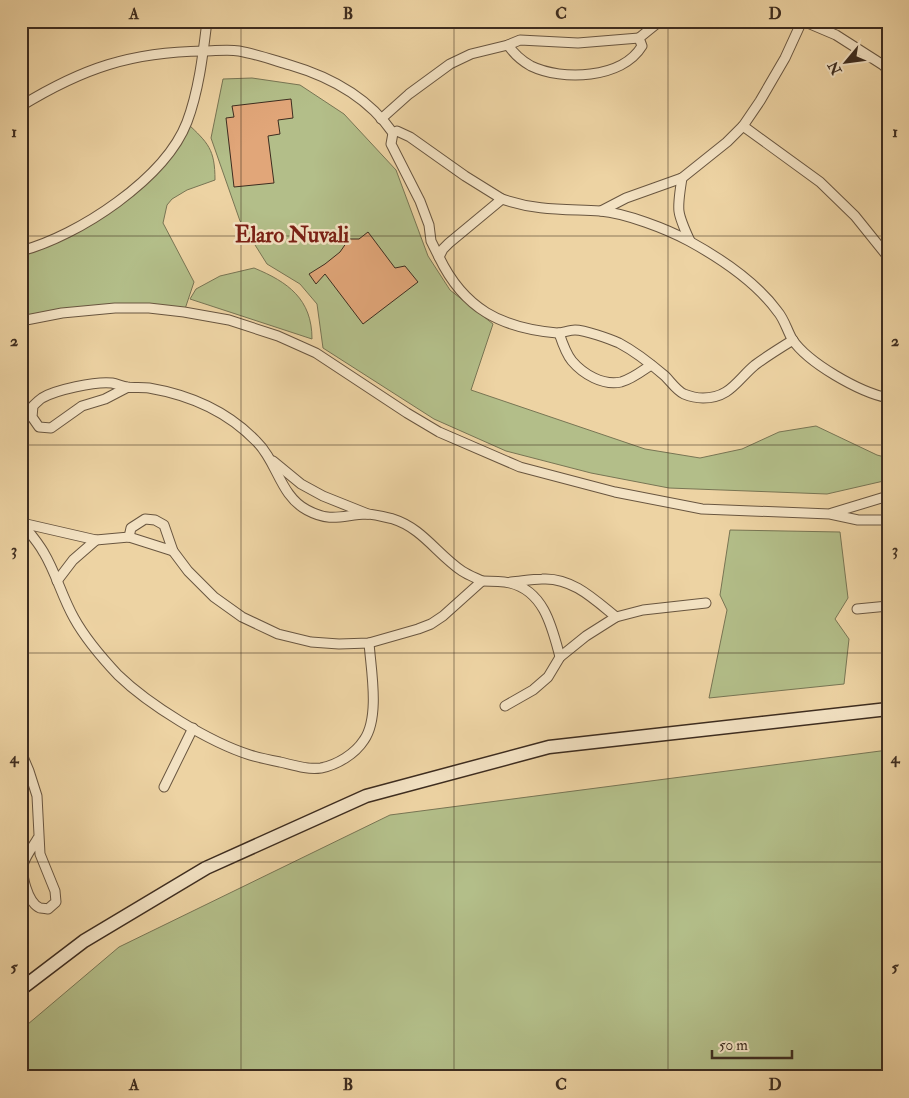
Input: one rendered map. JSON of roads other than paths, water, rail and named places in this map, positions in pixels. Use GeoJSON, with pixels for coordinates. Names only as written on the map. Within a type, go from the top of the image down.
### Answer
{"type":"FeatureCollection","features":[{"type":"Feature","properties":{"kind":"street"},"geometry":{"type":"LineString","coordinates":[[21,251],[84,225],[148,177],[160,165],[187,123],[195,97],[204,52],[207,21]]}},
{"type":"Feature","properties":{"kind":"street"},"geometry":{"type":"LineString","coordinates":[[381,119],[409,94],[450,64],[471,54],[508,46],[520,40],[578,42],[639,38],[660,21]]}},
{"type":"Feature","properties":{"kind":"street"},"geometry":{"type":"LineString","coordinates":[[601,211],[626,198],[682,178],[710,157],[742,126],[760,101],[785,58],[802,21],[836,35],[888,70]]}},
{"type":"Feature","properties":{"kind":"street"},"geometry":{"type":"LineString","coordinates":[[508,46],[515,55],[532,66],[573,76],[603,72],[628,60],[642,46],[639,38]]}},
{"type":"Feature","properties":{"kind":"street"},"geometry":{"type":"LineString","coordinates":[[21,106],[48,89],[88,71],[144,55],[236,51],[314,72],[343,86],[369,106],[392,133],[391,144],[420,202],[429,225],[431,240],[445,270],[458,288],[489,316],[507,323],[559,333],[576,330],[617,342],[652,365],[683,394],[701,398],[717,397],[736,385],[753,367],[793,340]]}},
{"type":"Feature","properties":{"kind":"street"},"geometry":{"type":"LineString","coordinates":[[742,126],[820,182],[855,216],[888,257]]}},
{"type":"Feature","properties":{"kind":"street"},"geometry":{"type":"LineString","coordinates":[[392,133],[397,131],[410,137],[457,171],[502,199],[519,205],[550,210],[601,211],[661,227],[690,241],[730,265],[766,298],[779,313],[793,340],[804,352],[837,377],[888,398]]}},
{"type":"Feature","properties":{"kind":"street"},"geometry":{"type":"LineString","coordinates":[[682,178],[677,204],[679,218],[690,241]]}},
{"type":"Feature","properties":{"kind":"street"},"geometry":{"type":"LineString","coordinates":[[439,257],[442,249],[502,199]]}},
{"type":"Feature","properties":{"kind":"street"},"geometry":{"type":"LineString","coordinates":[[21,321],[62,313],[115,308],[149,308],[229,320],[278,336],[316,353],[407,414],[431,427],[520,467],[615,492],[702,509],[830,514],[858,520],[888,520]]}},
{"type":"Feature","properties":{"kind":"street"},"geometry":{"type":"LineString","coordinates":[[559,333],[571,360],[596,379],[607,382],[620,382],[652,365]]}},
{"type":"Feature","properties":{"kind":"street"},"geometry":{"type":"LineString","coordinates":[[128,387],[105,399],[82,406],[50,428],[39,427],[32,417],[33,406],[42,398],[92,383],[112,383],[180,394],[207,405],[236,423],[258,442],[271,460],[283,485],[294,501],[307,510],[324,517],[338,519],[368,514]]}},
{"type":"Feature","properties":{"kind":"street"},"geometry":{"type":"LineString","coordinates":[[271,460],[301,484],[324,496],[368,514],[392,519],[422,534],[463,571],[482,581],[509,582],[544,578],[559,580],[574,585],[595,599],[616,618]]}},
{"type":"Feature","properties":{"kind":"street"},"geometry":{"type":"LineString","coordinates":[[830,514],[888,496]]}},
{"type":"Feature","properties":{"kind":"street"},"geometry":{"type":"LineString","coordinates":[[129,537],[131,528],[145,519],[155,520],[164,525],[173,551],[188,571],[214,597],[242,618],[278,634],[311,642],[339,644],[369,643],[431,624],[443,616],[482,581]]}},
{"type":"Feature","properties":{"kind":"street"},"geometry":{"type":"LineString","coordinates":[[22,523],[44,553],[74,619],[94,647],[118,674],[143,696],[193,728],[249,755],[302,768],[320,768],[341,761],[364,740],[370,729],[372,716],[369,643]]}},
{"type":"Feature","properties":{"kind":"street"},"geometry":{"type":"LineString","coordinates":[[22,523],[96,540],[129,537],[173,551]]}},
{"type":"Feature","properties":{"kind":"street"},"geometry":{"type":"LineString","coordinates":[[57,581],[72,560],[96,540]]}},
{"type":"Feature","properties":{"kind":"street"},"geometry":{"type":"LineString","coordinates":[[509,582],[523,587],[533,594],[546,615],[560,657]]}},
{"type":"Feature","properties":{"kind":"street"},"geometry":{"type":"LineString","coordinates":[[505,706],[533,690],[548,677],[560,657],[586,636],[616,618],[643,610],[706,603]]}},
{"type":"Feature","properties":{"kind":"street"},"geometry":{"type":"LineString","coordinates":[[857,609],[888,606]]}},
{"type":"Feature","properties":{"kind":"street"},"geometry":{"type":"LineString","coordinates":[[21,988],[84,941],[206,868],[366,796],[549,747],[888,709]]}},
{"type":"Feature","properties":{"kind":"street"},"geometry":{"type":"LineString","coordinates":[[164,787],[193,728]]}},
{"type":"Feature","properties":{"kind":"street"},"geometry":{"type":"LineString","coordinates":[[21,752],[30,771],[37,796],[40,854],[55,891],[56,902],[48,909],[40,908],[32,901],[23,874],[24,861],[38,838]]}},
{"type":"Feature","properties":{"kind":"district","name":"Elaro Nuvali"},"geometry":{"type":"Point","coordinates":[292,235]}}]}
